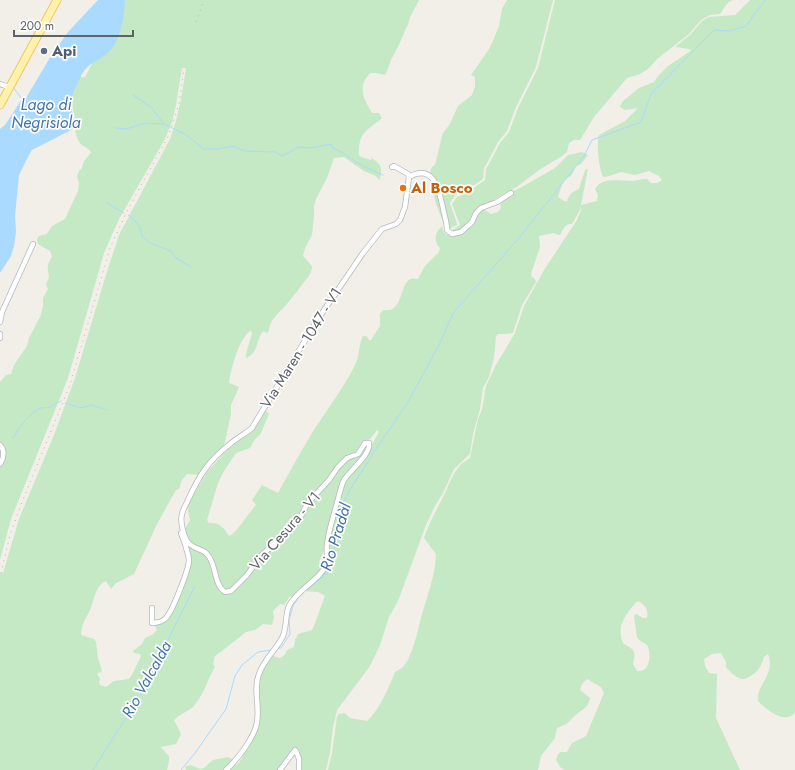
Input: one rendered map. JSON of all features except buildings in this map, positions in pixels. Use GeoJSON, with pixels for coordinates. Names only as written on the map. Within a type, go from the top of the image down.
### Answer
{"type":"FeatureCollection","features":[{"type":"Feature","properties":{"kind":"main road"},"geometry":{"type":"LineString","coordinates":[[0,104],[57,0]]}},
{"type":"Feature","properties":{"kind":"street"},"geometry":{"type":"LineString","coordinates":[[0,84],[9,87]]}},
{"type":"Feature","properties":{"kind":"street"},"geometry":{"type":"LineString","coordinates":[[392,167],[394,166],[408,174],[409,177],[421,173],[428,175],[434,180],[438,185],[447,230],[450,234],[462,232],[472,222],[476,213],[481,208],[497,202],[511,193]]}},
{"type":"Feature","properties":{"kind":"street","name":"Via Maren - 1047 - V1"},"geometry":{"type":"LineString","coordinates":[[184,530],[181,515],[201,474],[211,461],[230,444],[252,428],[318,319],[363,253],[382,229],[396,224],[400,220],[405,207],[409,177]]}},
{"type":"Feature","properties":{"kind":"street"},"geometry":{"type":"LineString","coordinates":[[0,322],[2,312],[33,244]]}},
{"type":"Feature","properties":{"kind":"street","name":"Via Cesura - V1"},"geometry":{"type":"LineString","coordinates":[[184,530],[186,538],[191,545],[198,550],[206,552],[208,555],[221,588],[225,592],[231,591],[247,575],[260,557],[298,520],[307,504],[329,480],[344,460],[358,454],[365,443],[369,443],[367,453],[344,481],[329,533],[327,563],[319,575],[293,599],[288,607],[286,627],[283,636],[258,675],[256,700],[257,722],[254,734],[247,745],[226,770]]}},
{"type":"Feature","properties":{"kind":"street"},"geometry":{"type":"LineString","coordinates":[[0,445],[3,448],[4,453],[0,464]]}},
{"type":"Feature","properties":{"kind":"street"},"geometry":{"type":"LineString","coordinates":[[152,608],[152,623],[159,623],[166,618],[174,604],[188,563],[188,555],[181,532],[184,530]]}},
{"type":"Feature","properties":{"kind":"street"},"geometry":{"type":"LineString","coordinates":[[280,770],[295,750],[299,759],[299,770]]}},
{"type":"Feature","properties":{"kind":"green space"},"geometry":{"type":"Polygon","coordinates":[[[124,0],[419,0],[385,75],[370,73],[364,83],[363,93],[366,102],[372,113],[379,113],[382,118],[364,133],[360,141],[359,155],[371,160],[372,158],[379,165],[381,169],[380,180],[344,157],[334,158],[327,178],[316,199],[314,206],[312,235],[305,248],[303,256],[312,266],[311,273],[275,317],[269,327],[269,331],[267,333],[263,331],[253,353],[246,358],[251,339],[252,332],[250,331],[242,341],[236,355],[231,370],[229,383],[239,387],[231,405],[231,414],[224,446],[200,475],[187,474],[182,480],[179,489],[176,490],[157,524],[134,574],[116,583],[111,589],[106,581],[100,586],[96,593],[83,624],[81,635],[94,639],[96,642],[98,658],[102,671],[97,674],[100,679],[100,685],[106,687],[114,681],[129,679],[141,656],[133,651],[142,644],[145,638],[152,635],[157,630],[155,625],[163,619],[171,608],[188,564],[182,538],[194,550],[204,553],[207,556],[218,587],[226,593],[232,592],[261,558],[284,537],[345,461],[352,458],[365,444],[367,445],[366,450],[342,481],[325,548],[319,562],[321,563],[325,551],[323,566],[314,577],[292,597],[290,596],[284,605],[280,604],[273,611],[274,617],[272,625],[263,624],[255,630],[246,632],[215,656],[213,664],[215,667],[200,698],[193,707],[174,720],[181,734],[176,744],[161,747],[169,756],[167,770],[0,770],[0,573],[3,573],[19,519],[54,435],[75,378],[119,235],[170,139],[178,113],[186,68],[182,68],[172,122],[165,139],[119,219],[104,253],[68,378],[11,519],[0,560],[0,382],[6,375],[11,374],[14,365],[27,346],[29,338],[41,315],[43,298],[48,289],[46,285],[49,277],[48,266],[52,256],[50,251],[38,244],[37,239],[39,236],[47,234],[52,226],[65,219],[78,191],[79,183],[77,176],[84,161],[91,153],[79,142],[75,128],[76,122],[72,99],[79,77],[85,77],[124,0]]]}},
{"type":"Feature","properties":{"kind":"green space"},"geometry":{"type":"Polygon","coordinates":[[[507,0],[553,0],[536,67],[516,107],[507,131],[498,142],[484,168],[483,179],[464,192],[455,195],[450,203],[457,225],[446,230],[435,201],[433,182],[429,175],[432,167],[435,165],[443,133],[450,124],[458,106],[472,95],[475,87],[475,77],[471,75],[493,41],[499,26],[502,9],[507,0]]]}},
{"type":"Feature","properties":{"kind":"green space"},"geometry":{"type":"Polygon","coordinates":[[[555,0],[733,0],[727,4],[720,14],[710,15],[701,20],[689,34],[657,59],[648,69],[640,74],[627,78],[594,117],[580,140],[574,140],[569,143],[567,152],[518,186],[476,210],[464,227],[455,233],[450,232],[460,225],[452,204],[457,197],[465,194],[485,180],[486,169],[500,143],[509,132],[518,108],[538,68],[555,0]]]}},
{"type":"Feature","properties":{"kind":"green space"},"geometry":{"type":"Polygon","coordinates":[[[750,0],[795,0],[795,713],[790,716],[780,717],[765,708],[758,701],[758,695],[770,668],[768,654],[764,657],[755,673],[745,679],[742,679],[731,673],[726,667],[726,662],[721,653],[712,654],[704,659],[705,666],[709,673],[717,674],[716,718],[740,770],[565,770],[561,768],[556,760],[558,754],[561,752],[567,752],[572,743],[586,736],[604,693],[601,687],[587,679],[582,684],[580,690],[590,698],[587,705],[567,723],[557,728],[555,738],[541,756],[538,770],[328,770],[337,717],[339,714],[345,713],[350,718],[367,721],[375,712],[387,691],[395,672],[403,667],[409,657],[434,571],[436,554],[424,538],[426,532],[454,474],[461,465],[470,458],[478,419],[482,410],[486,386],[496,365],[515,333],[524,306],[544,270],[577,220],[581,210],[581,205],[597,201],[598,195],[595,189],[598,185],[611,180],[631,181],[647,179],[651,183],[658,183],[662,180],[659,176],[649,171],[635,175],[621,172],[603,177],[598,156],[599,135],[625,121],[638,108],[625,110],[620,107],[622,102],[639,88],[654,82],[668,66],[691,50],[675,47],[690,35],[702,21],[709,17],[735,15],[750,0]],[[638,601],[634,604],[621,626],[621,638],[623,643],[634,651],[633,664],[637,671],[645,669],[649,662],[649,649],[647,645],[637,637],[634,616],[636,614],[643,618],[647,618],[646,608],[638,601]]]}},
{"type":"Feature","properties":{"kind":"green space"},"geometry":{"type":"Polygon","coordinates":[[[582,152],[588,155],[581,164],[576,166],[571,176],[565,179],[558,197],[564,201],[567,201],[572,193],[579,189],[585,170],[588,169],[580,210],[572,224],[566,225],[560,235],[553,233],[539,236],[540,247],[531,274],[536,282],[522,305],[513,333],[498,334],[496,336],[494,357],[489,377],[483,388],[470,454],[454,469],[426,525],[398,601],[389,617],[380,645],[370,666],[337,710],[326,770],[301,770],[297,750],[279,770],[230,770],[239,763],[259,723],[259,689],[261,673],[273,656],[280,658],[283,656],[287,650],[294,647],[298,634],[312,630],[314,626],[325,596],[318,592],[304,591],[325,570],[329,539],[345,482],[371,446],[379,432],[377,430],[370,439],[363,442],[357,452],[341,460],[333,473],[297,518],[286,528],[231,589],[225,590],[222,587],[210,555],[199,549],[188,540],[185,529],[190,520],[188,511],[189,503],[207,472],[227,450],[252,432],[266,411],[269,414],[260,435],[255,439],[250,448],[236,453],[224,471],[218,483],[207,520],[209,523],[216,523],[221,526],[229,536],[239,527],[256,505],[252,500],[262,485],[278,493],[312,433],[357,362],[360,343],[363,336],[366,336],[369,340],[371,340],[380,326],[380,314],[383,310],[390,310],[395,307],[407,282],[412,279],[418,279],[425,266],[439,252],[440,248],[436,242],[436,234],[440,228],[442,226],[445,233],[449,235],[455,234],[462,230],[483,209],[491,214],[498,212],[501,208],[500,203],[507,194],[555,168],[568,155],[582,152]]]}},
{"type":"Feature","properties":{"kind":"green space"},"geometry":{"type":"Polygon","coordinates":[[[228,757],[234,760],[222,770],[186,770],[185,767],[191,765],[200,769],[204,768],[213,760],[228,757]]]}},
{"type":"Feature","properties":{"kind":"water","name":"Lago di Negrisiola"},"geometry":{"type":"Polygon","coordinates":[[[98,0],[125,0],[123,20],[119,34],[109,52],[87,67],[78,82],[71,101],[71,108],[76,125],[75,128],[32,150],[19,175],[14,246],[11,256],[0,273],[0,129],[5,125],[22,99],[26,98],[51,56],[68,32],[98,0]]]}},
{"type":"Feature","properties":{"kind":"waterway"},"geometry":{"type":"LineString","coordinates":[[278,648],[281,648],[290,634],[289,620],[293,606],[301,594],[327,574],[337,539],[342,505],[351,488],[408,402],[441,341],[453,313],[519,238],[584,156],[592,140],[641,122],[651,94],[714,30],[729,31],[746,26],[765,0]]}},
{"type":"Feature","properties":{"kind":"waterway"},"geometry":{"type":"LineString","coordinates":[[13,87],[22,99]]}},
{"type":"Feature","properties":{"kind":"waterway"},"geometry":{"type":"LineString","coordinates":[[133,95],[151,107],[164,124],[185,134],[204,149],[217,149],[232,146],[245,151],[276,152],[282,156],[299,147],[310,148],[331,144],[333,148],[363,166],[383,175]]}},
{"type":"Feature","properties":{"kind":"waterway"},"geometry":{"type":"LineString","coordinates":[[116,128],[126,129],[145,123],[164,124]]}},
{"type":"Feature","properties":{"kind":"waterway"},"geometry":{"type":"LineString","coordinates":[[107,203],[124,213]]}},
{"type":"Feature","properties":{"kind":"waterway"},"geometry":{"type":"LineString","coordinates":[[128,215],[140,227],[142,236],[150,243],[171,251],[176,258],[191,267]]}},
{"type":"Feature","properties":{"kind":"waterway"},"geometry":{"type":"LineString","coordinates":[[13,438],[29,416],[41,408],[50,407],[61,401]]}},
{"type":"Feature","properties":{"kind":"waterway"},"geometry":{"type":"LineString","coordinates":[[65,403],[81,408],[91,405],[107,410]]}},
{"type":"Feature","properties":{"kind":"waterway","name":"Rio Valcalda"},"geometry":{"type":"LineString","coordinates":[[93,770],[139,697],[195,586]]}},
{"type":"Feature","properties":{"kind":"waterway","name":"Rio Pradàl"},"geometry":{"type":"LineString","coordinates":[[181,770],[226,709],[235,676],[242,665],[258,652],[271,650]]}},
{"type":"Feature","properties":{"kind":"railway"},"geometry":{"type":"LineString","coordinates":[[196,22],[204,0]]}},
{"type":"Feature","properties":{"kind":"railway"},"geometry":{"type":"LineString","coordinates":[[1,573],[10,535],[22,502],[70,385],[110,248],[128,209],[167,139],[173,123],[179,104],[184,68]]}},
{"type":"Feature","properties":{"kind":"place","name":"Api"},"geometry":{"type":"Point","coordinates":[44,51]}},
{"type":"Feature","properties":{"kind":"place","name":"Al Bosco"},"geometry":{"type":"Point","coordinates":[403,188]}}]}
